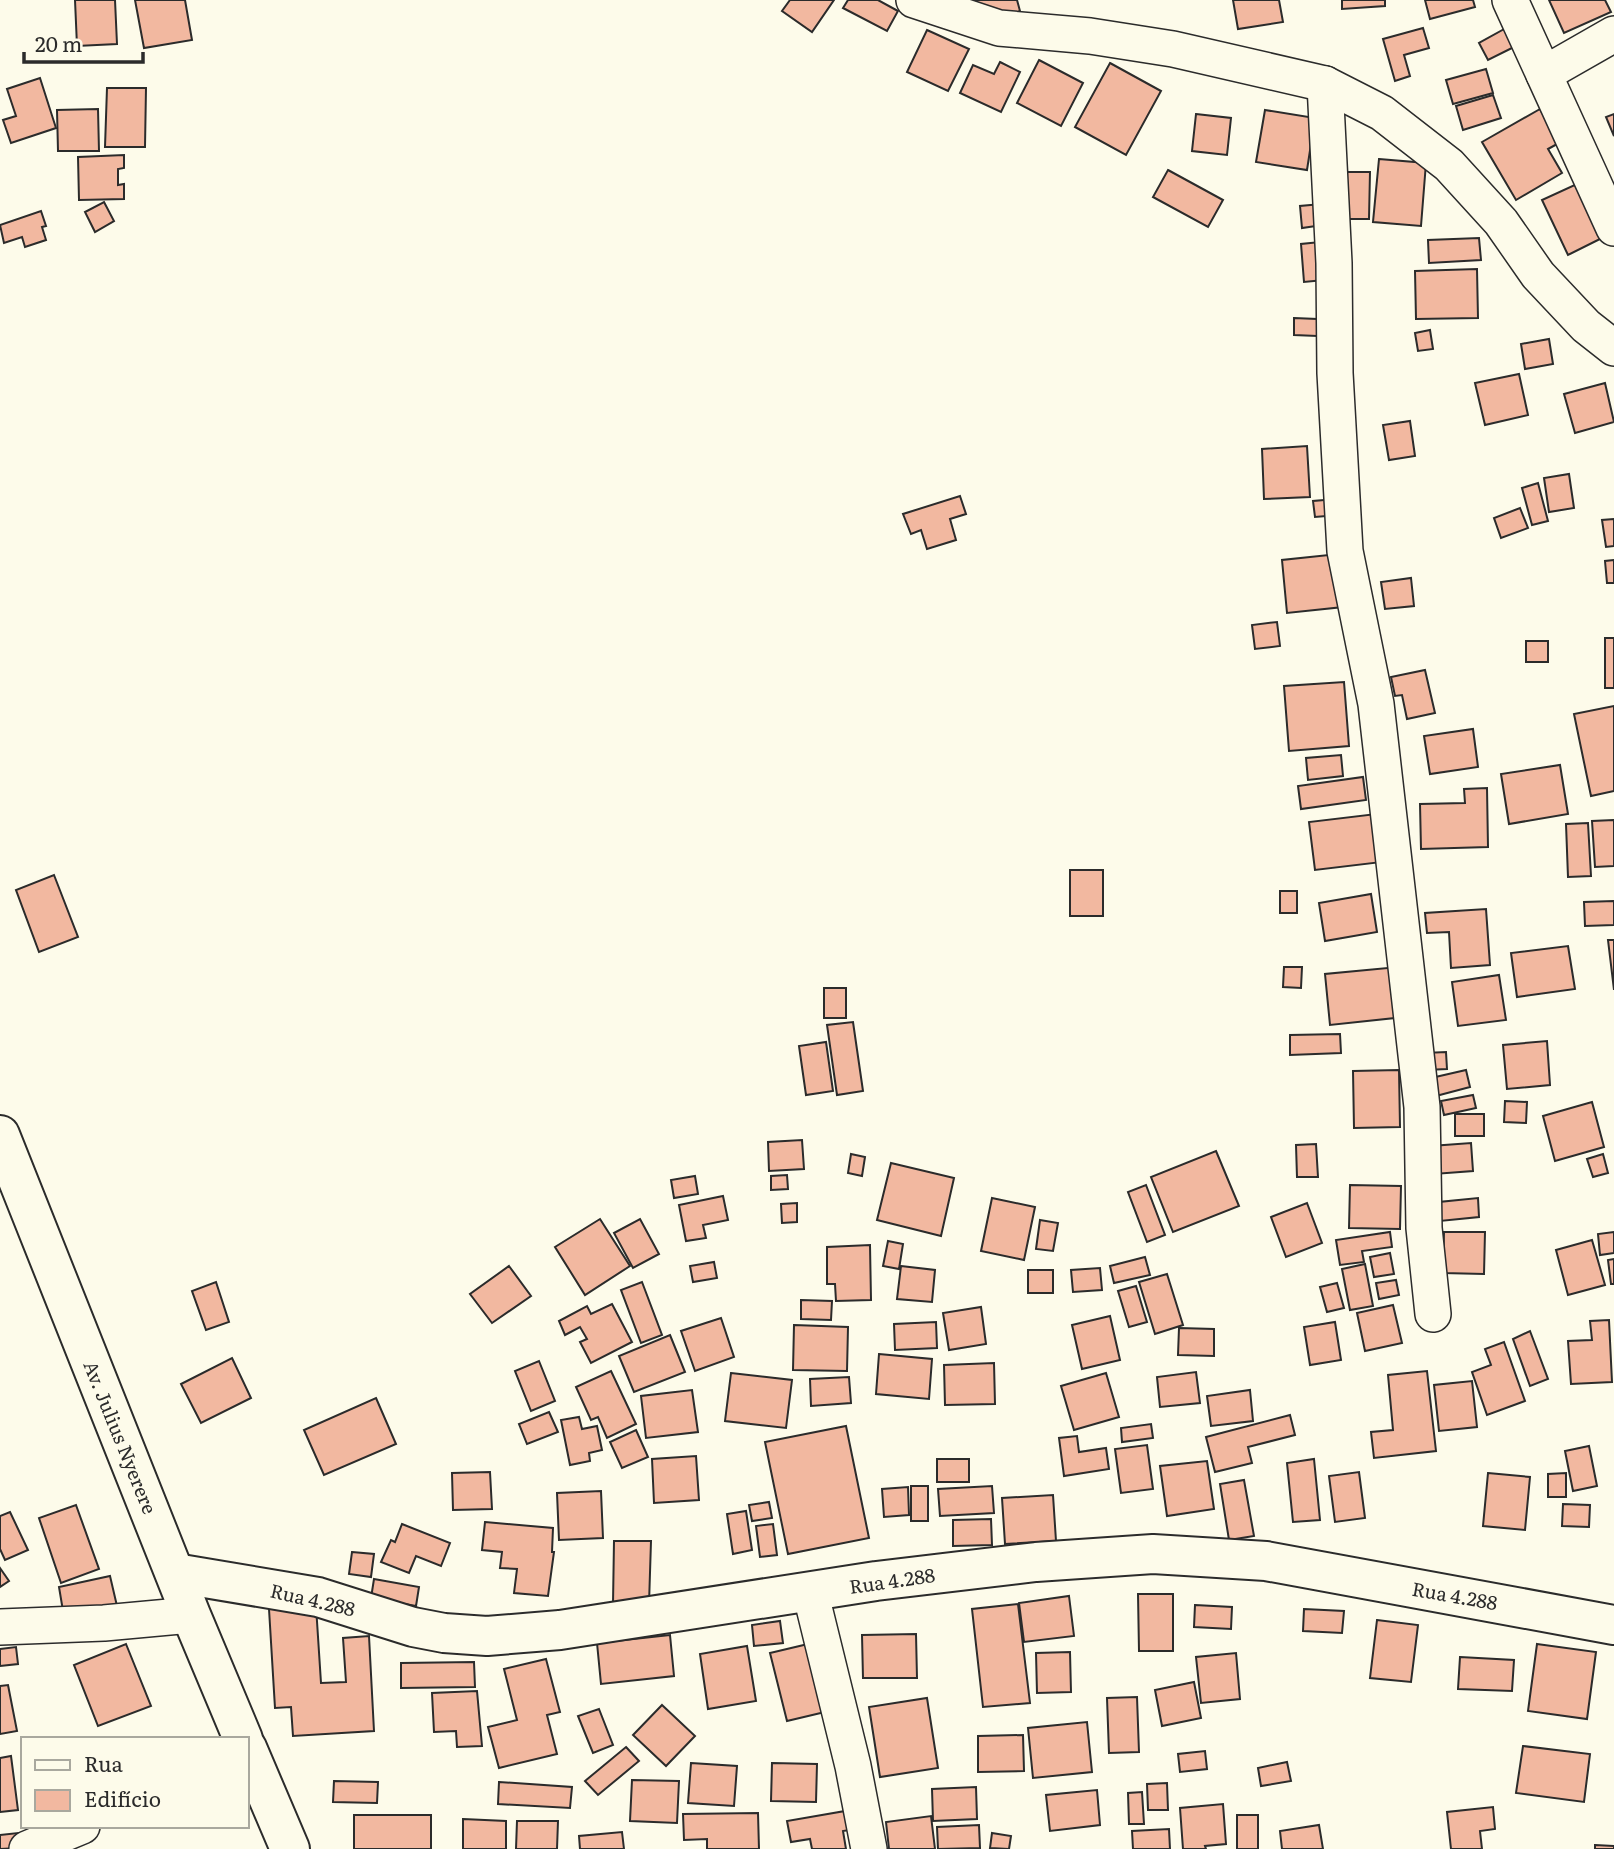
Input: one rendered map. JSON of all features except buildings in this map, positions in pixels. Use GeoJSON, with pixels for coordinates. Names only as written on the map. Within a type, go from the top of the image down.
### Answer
{"type":"FeatureCollection","features":[{"type":"Feature","properties":{"kind":"street"},"geometry":{"type":"LineString","coordinates":[[914,0],[999,28],[1090,36],[1173,49],[1325,84],[1382,113],[1449,165],[1501,222],[1538,275],[1586,326],[1614,348]]}},
{"type":"Feature","properties":{"kind":"street"},"geometry":{"type":"LineString","coordinates":[[1510,0],[1614,228]]}},
{"type":"Feature","properties":{"kind":"street"},"geometry":{"type":"LineString","coordinates":[[1544,74],[1614,34]]}},
{"type":"Feature","properties":{"kind":"street"},"geometry":{"type":"LineString","coordinates":[[1325,84],[1334,263],[1335,373],[1345,551],[1378,716],[1422,1107],[1424,1228],[1433,1314]]}},
{"type":"Feature","properties":{"kind":"street","name":"Av. Julius Nyerere"},"geometry":{"type":"LineString","coordinates":[[0,1135],[242,1737]]}},
{"type":"Feature","properties":{"kind":"street","name":"Rua 4.288"},"geometry":{"type":"LineString","coordinates":[[175,1573],[318,1597],[424,1629],[487,1636],[561,1630],[810,1591],[1036,1562],[1153,1554],[1266,1561],[1614,1625]]}},
{"type":"Feature","properties":{"kind":"street"},"geometry":{"type":"LineString","coordinates":[[810,1591],[853,1766],[869,1849]]}},
{"type":"Feature","properties":{"kind":"street"},"geometry":{"type":"LineString","coordinates":[[0,1627],[104,1623],[191,1615]]}},
{"type":"Feature","properties":{"kind":"street","name":"Av. Julius Nyerere"},"geometry":{"type":"LineString","coordinates":[[248,1752],[290,1849]]}},
{"type":"Feature","properties":{"kind":"street"},"geometry":{"type":"LineString","coordinates":[[27,1849],[77,1828]]}}]}
